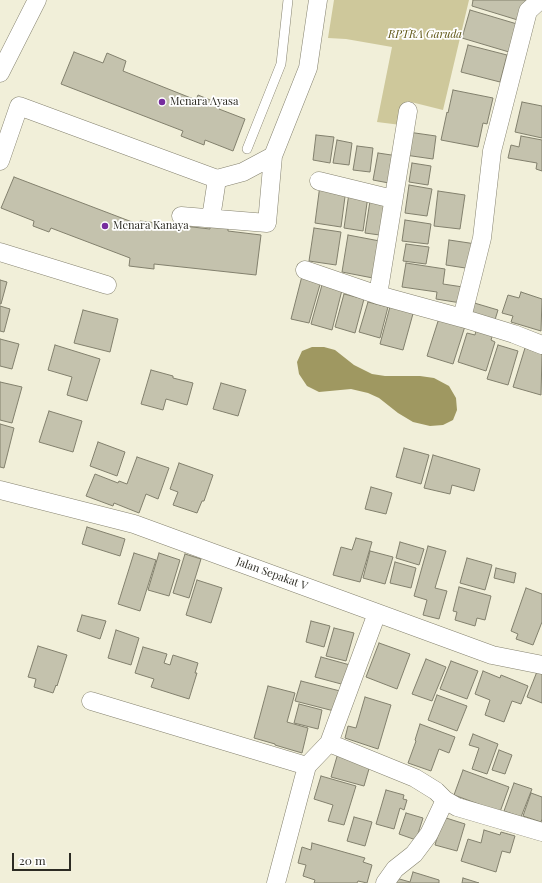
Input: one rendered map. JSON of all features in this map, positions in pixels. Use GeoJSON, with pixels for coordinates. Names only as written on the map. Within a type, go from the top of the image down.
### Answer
{"type":"FeatureCollection","features":[{"type":"Feature","properties":{"kind":"street"},"geometry":{"type":"LineString","coordinates":[[0,73],[37,0]]}},
{"type":"Feature","properties":{"kind":"street"},"geometry":{"type":"LineString","coordinates":[[181,216],[266,223],[273,156],[308,68],[318,0]]}},
{"type":"Feature","properties":{"kind":"street"},"geometry":{"type":"LineString","coordinates":[[462,318],[482,238],[492,151],[528,11],[540,0]]}},
{"type":"Feature","properties":{"kind":"street"},"geometry":{"type":"LineString","coordinates":[[0,161],[19,106],[217,179],[244,172],[273,156]]}},
{"type":"Feature","properties":{"kind":"street"},"geometry":{"type":"LineString","coordinates":[[378,295],[408,111]]}},
{"type":"Feature","properties":{"kind":"street"},"geometry":{"type":"LineString","coordinates":[[211,218],[217,179]]}},
{"type":"Feature","properties":{"kind":"street"},"geometry":{"type":"LineString","coordinates":[[319,180],[393,199]]}},
{"type":"Feature","properties":{"kind":"street"},"geometry":{"type":"LineString","coordinates":[[0,252],[107,286]]}},
{"type":"Feature","properties":{"kind":"street"},"geometry":{"type":"LineString","coordinates":[[305,270],[378,295],[514,334],[542,345]]}},
{"type":"Feature","properties":{"kind":"street","name":"Jalan Sepakat V"},"geometry":{"type":"LineString","coordinates":[[0,490],[134,524],[492,654],[542,665]]}},
{"type":"Feature","properties":{"kind":"street"},"geometry":{"type":"LineString","coordinates":[[276,883],[308,766],[329,742],[377,613]]}},
{"type":"Feature","properties":{"kind":"street"},"geometry":{"type":"LineString","coordinates":[[91,701],[308,766]]}},
{"type":"Feature","properties":{"kind":"street"},"geometry":{"type":"LineString","coordinates":[[329,742],[415,778],[436,791],[445,800],[457,806],[542,832]]}},
{"type":"Feature","properties":{"kind":"street"},"geometry":{"type":"LineString","coordinates":[[385,883],[395,869],[414,854],[422,844],[429,834],[445,800]]}},
{"type":"Feature","properties":{"kind":"lane"},"geometry":{"type":"LineString","coordinates":[[247,149],[281,64],[288,0]]}},
{"type":"Feature","properties":{"kind":"green space","name":"RPTRA Garuda"},"geometry":{"type":"Polygon","coordinates":[[[334,0],[469,0],[443,110],[407,101],[401,125],[377,122],[392,47],[346,39],[328,38],[334,0]]]}},
{"type":"Feature","properties":{"kind":"shaded area"},"geometry":{"type":"Polygon","coordinates":[[[312,347],[324,347],[335,350],[354,365],[372,374],[434,378],[449,386],[456,398],[457,410],[453,420],[443,425],[430,426],[413,422],[398,413],[379,398],[368,393],[351,389],[319,392],[307,386],[299,374],[297,362],[302,351],[312,347]]]}},
{"type":"Feature","properties":{"kind":"building"},"geometry":{"type":"Polygon","coordinates":[[[473,0],[528,0],[521,21],[472,6],[473,0]]]}},
{"type":"Feature","properties":{"kind":"building"},"geometry":{"type":"Polygon","coordinates":[[[470,10],[517,24],[509,52],[462,38],[470,10]]]}},
{"type":"Feature","properties":{"kind":"building"},"geometry":{"type":"Polygon","coordinates":[[[468,45],[507,55],[500,82],[461,72],[468,45]]]}},
{"type":"Feature","properties":{"kind":"building","name":"Menara Ayasa"},"geometry":{"type":"Polygon","coordinates":[[[74,52],[103,63],[107,53],[126,61],[123,71],[196,100],[198,95],[220,104],[219,109],[245,119],[233,151],[205,140],[204,145],[181,136],[183,131],[61,84],[74,52]]]}},
{"type":"Feature","properties":{"kind":"building"},"geometry":{"type":"Polygon","coordinates":[[[453,90],[493,98],[487,124],[483,123],[478,147],[441,140],[453,90]]]}},
{"type":"Feature","properties":{"kind":"building"},"geometry":{"type":"Polygon","coordinates":[[[522,102],[542,106],[542,138],[515,132],[522,102]]]}},
{"type":"Feature","properties":{"kind":"building"},"geometry":{"type":"Polygon","coordinates":[[[408,132],[436,136],[433,159],[405,155],[408,132]]]}},
{"type":"Feature","properties":{"kind":"building"},"geometry":{"type":"Polygon","coordinates":[[[316,135],[334,137],[330,163],[313,160],[316,135]]]}},
{"type":"Feature","properties":{"kind":"building"},"geometry":{"type":"Polygon","coordinates":[[[521,136],[542,140],[542,171],[536,169],[537,163],[508,158],[511,145],[519,147],[521,136]]]}},
{"type":"Feature","properties":{"kind":"building"},"geometry":{"type":"Polygon","coordinates":[[[337,140],[352,143],[349,165],[333,163],[337,140]]]}},
{"type":"Feature","properties":{"kind":"building"},"geometry":{"type":"Polygon","coordinates":[[[357,146],[373,148],[370,172],[353,170],[357,146]]]}},
{"type":"Feature","properties":{"kind":"building"},"geometry":{"type":"Polygon","coordinates":[[[378,153],[398,156],[394,184],[373,180],[378,153]]]}},
{"type":"Feature","properties":{"kind":"building"},"geometry":{"type":"Polygon","coordinates":[[[412,163],[431,166],[428,185],[409,182],[412,163]]]}},
{"type":"Feature","properties":{"kind":"building","name":"Menara Kanaya"},"geometry":{"type":"Polygon","coordinates":[[[14,177],[140,225],[140,221],[210,229],[210,225],[228,227],[228,231],[261,235],[256,275],[154,264],[154,269],[129,266],[130,258],[51,228],[49,232],[33,226],[34,221],[1,208],[14,177]]]}},
{"type":"Feature","properties":{"kind":"building"},"geometry":{"type":"Polygon","coordinates":[[[320,185],[346,189],[341,227],[315,223],[320,185]]]}},
{"type":"Feature","properties":{"kind":"building"},"geometry":{"type":"Polygon","coordinates":[[[409,185],[432,189],[427,216],[405,213],[409,185]]]}},
{"type":"Feature","properties":{"kind":"building"},"geometry":{"type":"Polygon","coordinates":[[[438,191],[465,195],[460,229],[434,226],[438,191]]]}},
{"type":"Feature","properties":{"kind":"building"},"geometry":{"type":"Polygon","coordinates":[[[349,193],[368,196],[363,231],[344,228],[349,193]]]}},
{"type":"Feature","properties":{"kind":"building"},"geometry":{"type":"Polygon","coordinates":[[[370,201],[392,204],[387,236],[365,233],[370,201]]]}},
{"type":"Feature","properties":{"kind":"building"},"geometry":{"type":"Polygon","coordinates":[[[405,220],[431,224],[428,244],[402,241],[405,220]]]}},
{"type":"Feature","properties":{"kind":"building"},"geometry":{"type":"Polygon","coordinates":[[[314,228],[341,232],[336,265],[309,261],[314,228]]]}},
{"type":"Feature","properties":{"kind":"building"},"geometry":{"type":"Polygon","coordinates":[[[348,235],[385,242],[378,279],[342,272],[348,235]]]}},
{"type":"Feature","properties":{"kind":"building"},"geometry":{"type":"Polygon","coordinates":[[[449,240],[476,244],[472,269],[446,265],[449,240]]]}},
{"type":"Feature","properties":{"kind":"building"},"geometry":{"type":"Polygon","coordinates":[[[406,244],[429,247],[426,264],[403,261],[406,244]]]}},
{"type":"Feature","properties":{"kind":"building"},"geometry":{"type":"Polygon","coordinates":[[[406,263],[445,269],[443,284],[463,287],[461,303],[436,299],[437,292],[402,287],[406,263]]]}},
{"type":"Feature","properties":{"kind":"building"},"geometry":{"type":"Polygon","coordinates":[[[302,276],[321,281],[309,323],[291,319],[302,276]]]}},
{"type":"Feature","properties":{"kind":"building"},"geometry":{"type":"Polygon","coordinates":[[[0,280],[7,282],[1,304],[0,304],[0,280]]]}},
{"type":"Feature","properties":{"kind":"building"},"geometry":{"type":"Polygon","coordinates":[[[322,285],[342,290],[332,330],[311,324],[322,285]]]}},
{"type":"Feature","properties":{"kind":"building"},"geometry":{"type":"Polygon","coordinates":[[[521,292],[542,299],[541,331],[511,322],[513,316],[502,313],[508,295],[519,298],[521,292]]]}},
{"type":"Feature","properties":{"kind":"building"},"geometry":{"type":"Polygon","coordinates":[[[344,294],[364,299],[355,333],[335,327],[344,294]]]}},
{"type":"Feature","properties":{"kind":"building"},"geometry":{"type":"Polygon","coordinates":[[[368,302],[388,307],[380,338],[359,332],[368,302]]]}},
{"type":"Feature","properties":{"kind":"building"},"geometry":{"type":"Polygon","coordinates":[[[471,302],[498,310],[494,323],[467,315],[471,302]]]}},
{"type":"Feature","properties":{"kind":"building"},"geometry":{"type":"Polygon","coordinates":[[[391,303],[414,310],[403,350],[380,344],[391,303]]]}},
{"type":"Feature","properties":{"kind":"building"},"geometry":{"type":"Polygon","coordinates":[[[0,306],[10,309],[4,332],[0,331],[0,306]]]}},
{"type":"Feature","properties":{"kind":"building"},"geometry":{"type":"Polygon","coordinates":[[[83,310],[118,319],[110,352],[74,343],[83,310]]]}},
{"type":"Feature","properties":{"kind":"building"},"geometry":{"type":"Polygon","coordinates":[[[440,315],[466,323],[453,364],[427,356],[440,315]]]}},
{"type":"Feature","properties":{"kind":"building"},"geometry":{"type":"Polygon","coordinates":[[[477,326],[494,331],[491,340],[495,342],[486,371],[458,362],[467,333],[475,335],[477,326]]]}},
{"type":"Feature","properties":{"kind":"building"},"geometry":{"type":"Polygon","coordinates":[[[0,339],[19,344],[12,369],[0,366],[0,339]]]}},
{"type":"Feature","properties":{"kind":"building"},"geometry":{"type":"Polygon","coordinates":[[[55,345],[100,359],[87,401],[67,395],[72,377],[48,370],[55,345]]]}},
{"type":"Feature","properties":{"kind":"building"},"geometry":{"type":"Polygon","coordinates":[[[498,345],[518,351],[508,385],[487,379],[498,345]]]}},
{"type":"Feature","properties":{"kind":"building"},"geometry":{"type":"Polygon","coordinates":[[[525,348],[542,354],[541,395],[513,387],[525,348]]]}},
{"type":"Feature","properties":{"kind":"building"},"geometry":{"type":"Polygon","coordinates":[[[151,370],[193,383],[187,405],[166,399],[163,410],[141,404],[151,370]]]}},
{"type":"Feature","properties":{"kind":"building"},"geometry":{"type":"Polygon","coordinates":[[[0,382],[22,387],[12,423],[0,420],[0,382]]]}},
{"type":"Feature","properties":{"kind":"building"},"geometry":{"type":"Polygon","coordinates":[[[221,383],[246,390],[238,416],[213,409],[221,383]]]}},
{"type":"Feature","properties":{"kind":"building"},"geometry":{"type":"Polygon","coordinates":[[[49,411],[82,421],[73,452],[39,442],[49,411]]]}},
{"type":"Feature","properties":{"kind":"building"},"geometry":{"type":"Polygon","coordinates":[[[0,424],[14,428],[4,468],[0,467],[0,424]]]}},
{"type":"Feature","properties":{"kind":"building"},"geometry":{"type":"Polygon","coordinates":[[[98,442],[125,452],[117,476],[90,466],[98,442]]]}},
{"type":"Feature","properties":{"kind":"building"},"geometry":{"type":"Polygon","coordinates":[[[404,448],[429,455],[421,484],[396,477],[404,448]]]}},
{"type":"Feature","properties":{"kind":"building"},"geometry":{"type":"Polygon","coordinates":[[[433,455],[480,469],[474,491],[452,485],[450,494],[424,488],[433,455]]]}},
{"type":"Feature","properties":{"kind":"building"},"geometry":{"type":"Polygon","coordinates":[[[137,457],[169,468],[158,499],[146,494],[139,513],[114,503],[113,506],[86,496],[95,474],[118,483],[119,481],[127,484],[137,457]]]}},
{"type":"Feature","properties":{"kind":"building"},"geometry":{"type":"Polygon","coordinates":[[[179,463],[213,475],[204,501],[202,501],[197,513],[173,505],[178,492],[170,489],[179,463]]]}},
{"type":"Feature","properties":{"kind":"building"},"geometry":{"type":"Polygon","coordinates":[[[371,487],[392,493],[386,514],[365,509],[371,487]]]}},
{"type":"Feature","properties":{"kind":"building"},"geometry":{"type":"Polygon","coordinates":[[[87,527],[125,539],[120,556],[82,544],[87,527]]]}},
{"type":"Feature","properties":{"kind":"building"},"geometry":{"type":"Polygon","coordinates":[[[356,538],[372,542],[360,582],[333,575],[341,547],[352,550],[356,538]]]}},
{"type":"Feature","properties":{"kind":"building"},"geometry":{"type":"Polygon","coordinates":[[[400,542],[424,549],[419,565],[396,558],[400,542]]]}},
{"type":"Feature","properties":{"kind":"building"},"geometry":{"type":"Polygon","coordinates":[[[428,546],[446,551],[435,588],[447,591],[439,619],[423,615],[427,600],[414,596],[428,546]]]}},
{"type":"Feature","properties":{"kind":"building"},"geometry":{"type":"Polygon","coordinates":[[[370,551],[393,557],[385,584],[363,578],[370,551]]]}},
{"type":"Feature","properties":{"kind":"building"},"geometry":{"type":"Polygon","coordinates":[[[134,553],[156,560],[140,611],[118,604],[134,553]]]}},
{"type":"Feature","properties":{"kind":"building"},"geometry":{"type":"Polygon","coordinates":[[[159,553],[180,560],[169,596],[148,590],[159,553]]]}},
{"type":"Feature","properties":{"kind":"building"},"geometry":{"type":"Polygon","coordinates":[[[185,554],[201,559],[189,598],[173,593],[185,554]]]}},
{"type":"Feature","properties":{"kind":"building"},"geometry":{"type":"Polygon","coordinates":[[[467,558],[492,565],[485,590],[460,583],[467,558]]]}},
{"type":"Feature","properties":{"kind":"building"},"geometry":{"type":"Polygon","coordinates":[[[395,562],[416,568],[411,588],[390,583],[395,562]]]}},
{"type":"Feature","properties":{"kind":"building"},"geometry":{"type":"Polygon","coordinates":[[[496,568],[516,573],[514,583],[494,578],[496,568]]]}},
{"type":"Feature","properties":{"kind":"building"},"geometry":{"type":"Polygon","coordinates":[[[197,580],[222,588],[211,623],[186,615],[197,580]]]}},
{"type":"Feature","properties":{"kind":"building"},"geometry":{"type":"Polygon","coordinates":[[[459,587],[491,596],[485,620],[477,618],[475,626],[455,620],[457,612],[453,611],[459,587]]]}},
{"type":"Feature","properties":{"kind":"building"},"geometry":{"type":"Polygon","coordinates":[[[526,588],[542,594],[542,622],[533,645],[516,639],[518,634],[511,631],[526,588]]]}},
{"type":"Feature","properties":{"kind":"building"},"geometry":{"type":"Polygon","coordinates":[[[82,615],[106,621],[100,639],[77,631],[82,615]]]}},
{"type":"Feature","properties":{"kind":"building"},"geometry":{"type":"Polygon","coordinates":[[[311,621],[330,626],[324,647],[306,642],[311,621]]]}},
{"type":"Feature","properties":{"kind":"building"},"geometry":{"type":"Polygon","coordinates":[[[334,628],[354,633],[346,661],[326,656],[334,628]]]}},
{"type":"Feature","properties":{"kind":"building"},"geometry":{"type":"Polygon","coordinates":[[[116,630],[139,638],[131,665],[108,658],[116,630]]]}},
{"type":"Feature","properties":{"kind":"building"},"geometry":{"type":"Polygon","coordinates":[[[379,643],[410,654],[397,689],[366,677],[379,643]]]}},
{"type":"Feature","properties":{"kind":"building"},"geometry":{"type":"Polygon","coordinates":[[[38,646],[67,655],[57,686],[56,685],[53,693],[34,687],[36,679],[28,677],[38,646]]]}},
{"type":"Feature","properties":{"kind":"building"},"geometry":{"type":"Polygon","coordinates":[[[143,647],[167,654],[164,663],[170,665],[173,655],[198,663],[195,673],[197,673],[189,699],[151,687],[154,679],[135,673],[143,647]]]}},
{"type":"Feature","properties":{"kind":"building"},"geometry":{"type":"Polygon","coordinates":[[[321,657],[350,665],[345,685],[315,677],[321,657]]]}},
{"type":"Feature","properties":{"kind":"building"},"geometry":{"type":"Polygon","coordinates":[[[426,659],[446,667],[432,701],[412,694],[426,659]]]}},
{"type":"Feature","properties":{"kind":"building"},"geometry":{"type":"Polygon","coordinates":[[[451,661],[478,671],[467,699],[440,689],[451,661]]]}},
{"type":"Feature","properties":{"kind":"building"},"geometry":{"type":"Polygon","coordinates":[[[538,669],[542,671],[542,703],[527,697],[538,669]]]}},
{"type":"Feature","properties":{"kind":"building"},"geometry":{"type":"Polygon","coordinates":[[[483,671],[500,678],[501,675],[528,686],[521,704],[512,701],[504,722],[485,715],[490,700],[475,694],[483,671]]]}},
{"type":"Feature","properties":{"kind":"building"},"geometry":{"type":"Polygon","coordinates":[[[301,681],[340,691],[334,711],[295,701],[301,681]]]}},
{"type":"Feature","properties":{"kind":"building"},"geometry":{"type":"Polygon","coordinates":[[[268,686],[295,693],[287,722],[308,728],[302,753],[254,738],[268,686]]]}},
{"type":"Feature","properties":{"kind":"building"},"geometry":{"type":"Polygon","coordinates":[[[437,695],[467,706],[457,731],[428,720],[437,695]]]}},
{"type":"Feature","properties":{"kind":"building"},"geometry":{"type":"Polygon","coordinates":[[[365,697],[391,705],[378,749],[345,738],[348,726],[356,728],[365,697]]]}},
{"type":"Feature","properties":{"kind":"building"},"geometry":{"type":"Polygon","coordinates":[[[299,704],[322,710],[318,729],[294,723],[299,704]]]}},
{"type":"Feature","properties":{"kind":"building"},"geometry":{"type":"Polygon","coordinates":[[[420,724],[455,737],[449,753],[439,749],[431,771],[408,763],[420,724]]]}},
{"type":"Feature","properties":{"kind":"building"},"geometry":{"type":"Polygon","coordinates":[[[473,734],[498,744],[487,774],[472,769],[479,748],[469,745],[473,734]]]}},
{"type":"Feature","properties":{"kind":"building"},"geometry":{"type":"Polygon","coordinates":[[[499,750],[512,755],[505,774],[492,770],[499,750]]]}},
{"type":"Feature","properties":{"kind":"building"},"geometry":{"type":"Polygon","coordinates":[[[338,753],[371,762],[364,786],[331,777],[338,753]]]}},
{"type":"Feature","properties":{"kind":"building"},"geometry":{"type":"Polygon","coordinates":[[[463,770],[509,787],[500,812],[454,795],[463,770]]]}},
{"type":"Feature","properties":{"kind":"building"},"geometry":{"type":"Polygon","coordinates":[[[321,776],[356,786],[344,825],[328,821],[333,805],[314,799],[321,776]]]}},
{"type":"Feature","properties":{"kind":"building"},"geometry":{"type":"Polygon","coordinates":[[[514,783],[532,789],[521,817],[504,811],[514,783]]]}},
{"type":"Feature","properties":{"kind":"building"},"geometry":{"type":"Polygon","coordinates":[[[386,790],[404,795],[403,799],[407,800],[404,810],[400,808],[394,829],[376,824],[386,790]]]}},
{"type":"Feature","properties":{"kind":"building"},"geometry":{"type":"Polygon","coordinates":[[[531,793],[542,797],[541,822],[523,816],[531,793]]]}},
{"type":"Feature","properties":{"kind":"building"},"geometry":{"type":"Polygon","coordinates":[[[406,813],[423,818],[416,840],[399,834],[406,813]]]}},
{"type":"Feature","properties":{"kind":"building"},"geometry":{"type":"Polygon","coordinates":[[[354,817],[372,822],[365,846],[347,841],[354,817]]]}},
{"type":"Feature","properties":{"kind":"building"},"geometry":{"type":"Polygon","coordinates":[[[443,817],[465,824],[457,851],[435,845],[443,817]]]}},
{"type":"Feature","properties":{"kind":"building"},"geometry":{"type":"Polygon","coordinates":[[[484,830],[500,835],[501,832],[515,836],[510,853],[502,851],[496,872],[461,861],[468,839],[481,843],[484,830]]]}},
{"type":"Feature","properties":{"kind":"building"},"geometry":{"type":"Polygon","coordinates":[[[312,843],[365,858],[363,862],[372,865],[367,883],[358,881],[357,883],[314,883],[315,880],[303,876],[306,865],[298,863],[302,847],[311,850],[312,843]]]}},
{"type":"Feature","properties":{"kind":"building"},"geometry":{"type":"Polygon","coordinates":[[[413,872],[439,880],[439,883],[394,883],[396,878],[410,882],[413,872]]]}},
{"type":"Feature","properties":{"kind":"building"},"geometry":{"type":"Polygon","coordinates":[[[463,878],[479,883],[462,883],[463,878]]]}},
{"type":"Feature","properties":{"kind":"place","name":"Menara Ayasa"},"geometry":{"type":"Point","coordinates":[162,102]}},
{"type":"Feature","properties":{"kind":"place","name":"Menara Kanaya"},"geometry":{"type":"Point","coordinates":[105,226]}}]}
